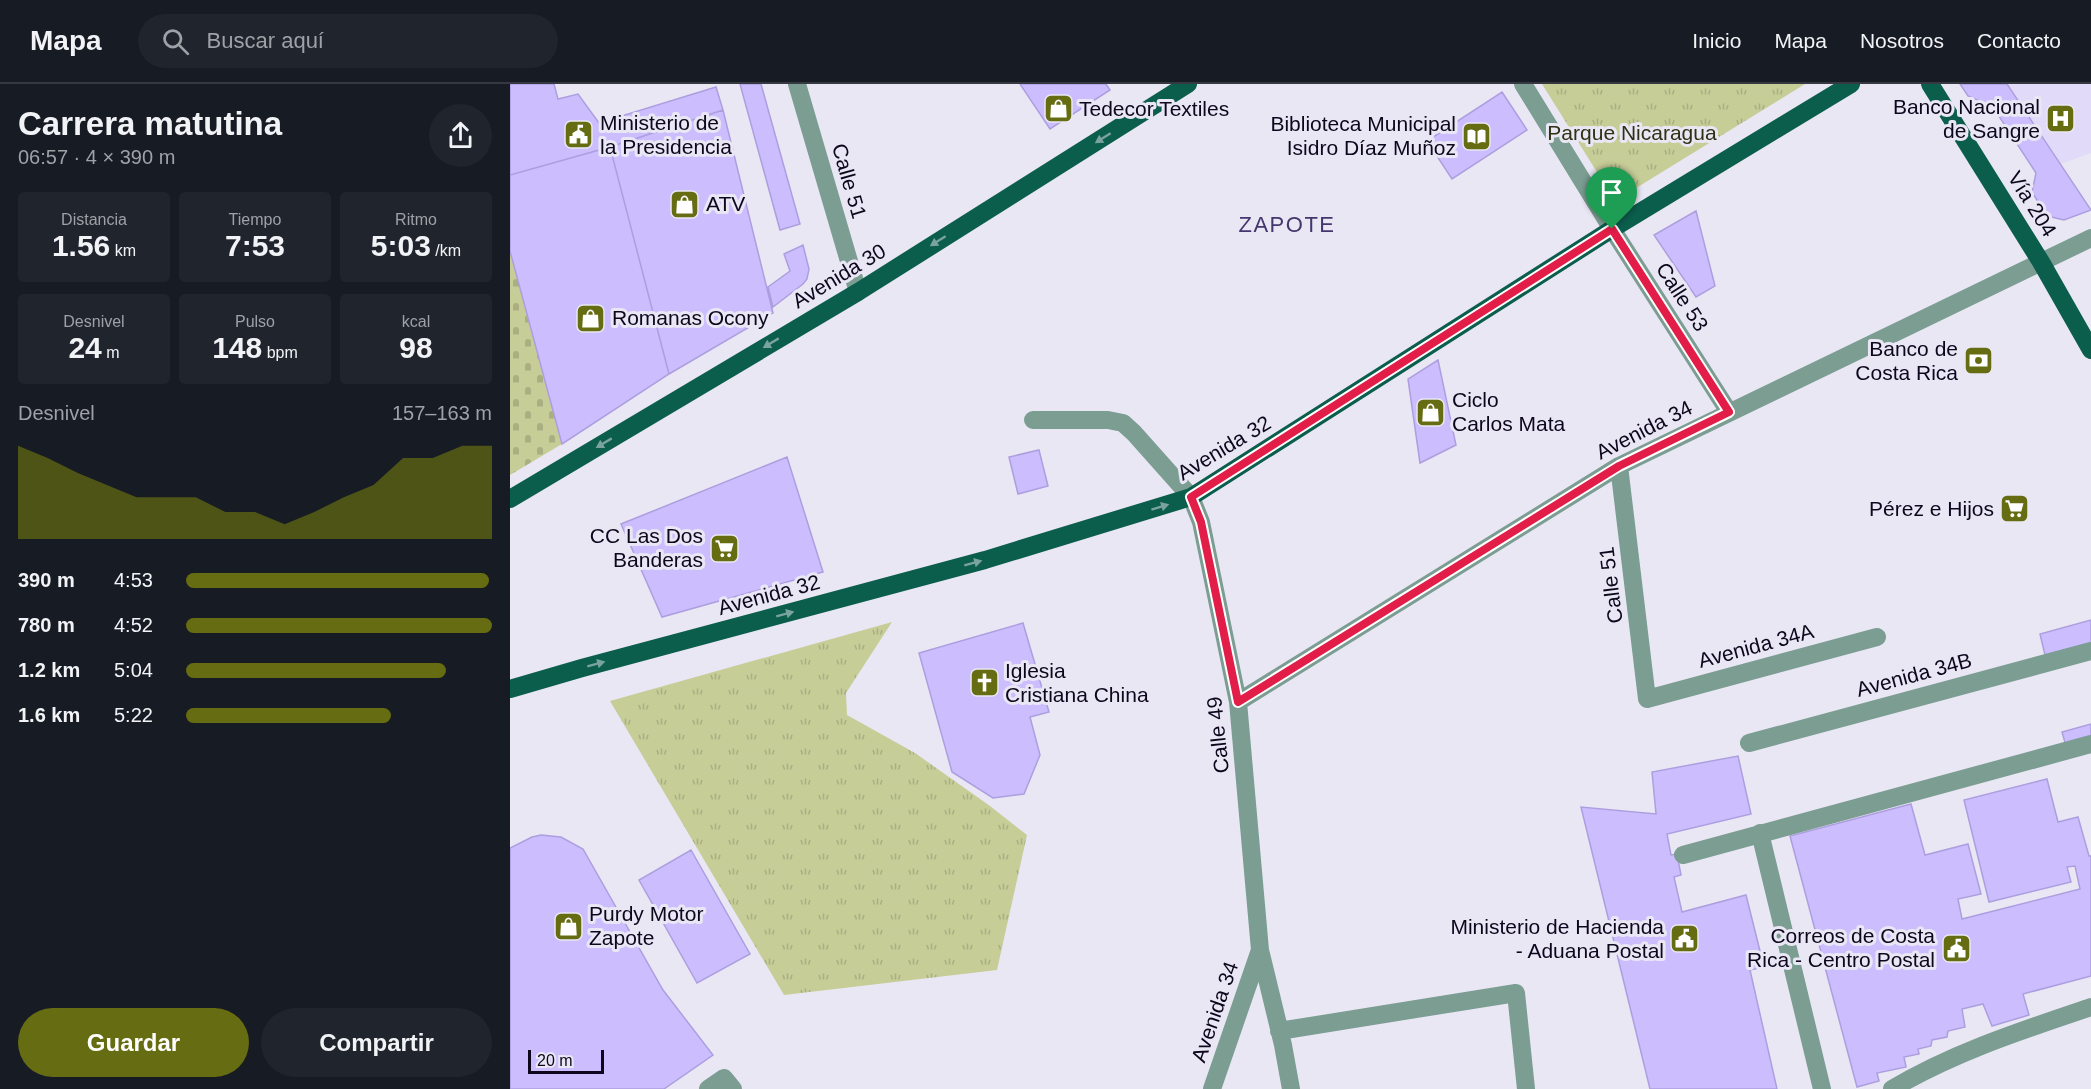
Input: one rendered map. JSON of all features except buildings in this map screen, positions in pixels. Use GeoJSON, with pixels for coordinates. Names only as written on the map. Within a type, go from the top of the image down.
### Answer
{"type":"FeatureCollection","features":[{"type":"Feature","properties":{"kind":"main road","name":"Avenida 30"},"geometry":{"type":"LineString","coordinates":[[510,499],[858,291],[1188,84]]}},
{"type":"Feature","properties":{"kind":"main road","name":"Avenida 32"},"geometry":{"type":"LineString","coordinates":[[510,690],[985,560],[1191,497],[1612,229],[1851,84]]}},
{"type":"Feature","properties":{"kind":"main road","name":"Vía 204"},"geometry":{"type":"LineString","coordinates":[[1930,84],[2041,262],[2091,350]]}},
{"type":"Feature","properties":{"kind":"main road"},"geometry":{"type":"LineString","coordinates":[[510,677],[540,681]]}},
{"type":"Feature","properties":{"kind":"street","name":"Calle 51"},"geometry":{"type":"LineString","coordinates":[[796,84],[858,291]]}},
{"type":"Feature","properties":{"kind":"street","name":"Calle 53"},"geometry":{"type":"LineString","coordinates":[[1523,84],[1729,412]]}},
{"type":"Feature","properties":{"kind":"street","name":"Avenida 34"},"geometry":{"type":"LineString","coordinates":[[1238,702],[1619,466],[2091,238]]}},
{"type":"Feature","properties":{"kind":"street","name":"Calle 49"},"geometry":{"type":"LineString","coordinates":[[1033,420],[1108,420],[1123,423],[1191,497],[1201,522],[1238,702],[1260,951],[1291,1089]]}},
{"type":"Feature","properties":{"kind":"street","name":"Calle 51"},"geometry":{"type":"LineString","coordinates":[[1619,466],[1647,699]]}},
{"type":"Feature","properties":{"kind":"street","name":"Avenida 34A"},"geometry":{"type":"LineString","coordinates":[[1647,699],[1877,637]]}},
{"type":"Feature","properties":{"kind":"street","name":"Avenida 34B"},"geometry":{"type":"LineString","coordinates":[[1749,743],[2091,651]]}},
{"type":"Feature","properties":{"kind":"street"},"geometry":{"type":"LineString","coordinates":[[1683,855],[2091,744]]}},
{"type":"Feature","properties":{"kind":"street"},"geometry":{"type":"LineString","coordinates":[[1760,833],[1822,1089]]}},
{"type":"Feature","properties":{"kind":"street","name":"Avenida 34"},"geometry":{"type":"LineString","coordinates":[[1212,1089],[1260,951]]}},
{"type":"Feature","properties":{"kind":"street"},"geometry":{"type":"LineString","coordinates":[[1279,1031],[1516,993],[1526,1089]]}},
{"type":"Feature","properties":{"kind":"street"},"geometry":{"type":"LineString","coordinates":[[1892,1089],[1926,1068],[1974,1048],[2091,1007]]}},
{"type":"Feature","properties":{"kind":"street"},"geometry":{"type":"LineString","coordinates":[[708,1089],[728,1084]]}},
{"type":"Feature","properties":{"kind":"shaded area","name":"Banco Nacional de Sangre"},"geometry":{"type":"Polygon","coordinates":[[[2007,84],[2091,84],[2091,153],[2061,164],[2007,84]]]}},
{"type":"Feature","properties":{"kind":"green space","name":"Parque Nicaragua"},"geometry":{"type":"Polygon","coordinates":[[[1542,84],[1805,84],[1615,201],[1542,84]]]}},
{"type":"Feature","properties":{"kind":"green space"},"geometry":{"type":"Polygon","coordinates":[[[510,251],[562,444],[510,475],[510,251]]]}},
{"type":"Feature","properties":{"kind":"green space"},"geometry":{"type":"Polygon","coordinates":[[[892,622],[846,693],[847,715],[915,753],[1027,835],[997,970],[784,995],[610,701],[892,622]]]}},
{"type":"Feature","properties":{"kind":"place","name":"Tedecor Textiles"},"geometry":{"type":"Point","coordinates":[1058,109]}},
{"type":"Feature","properties":{"kind":"place","name":"Banco Nacional de Sangre"},"geometry":{"type":"Point","coordinates":[2061,119]}},
{"type":"Feature","properties":{"kind":"place","name":"Ministerio de la Presidencia"},"geometry":{"type":"Point","coordinates":[579,135]}},
{"type":"Feature","properties":{"kind":"place","name":"Biblioteca Municipal Isidro Díaz Muñoz"},"geometry":{"type":"Point","coordinates":[1477,136]}},
{"type":"Feature","properties":{"kind":"place","name":"ATV"},"geometry":{"type":"Point","coordinates":[685,204]}},
{"type":"Feature","properties":{"kind":"place","name":"Romanas Ocony"},"geometry":{"type":"Point","coordinates":[591,318]}},
{"type":"Feature","properties":{"kind":"place","name":"Banco de Costa Rica"},"geometry":{"type":"Point","coordinates":[1979,361]}},
{"type":"Feature","properties":{"kind":"place","name":"Ciclo Carlos Mata"},"geometry":{"type":"Point","coordinates":[1431,412]}},
{"type":"Feature","properties":{"kind":"place","name":"Pérez e Hijos"},"geometry":{"type":"Point","coordinates":[2015,509]}},
{"type":"Feature","properties":{"kind":"place","name":"CC Las Dos Banderas"},"geometry":{"type":"Point","coordinates":[724,548]}},
{"type":"Feature","properties":{"kind":"place","name":"Iglesia Cristiana China"},"geometry":{"type":"Point","coordinates":[984,683]}},
{"type":"Feature","properties":{"kind":"place","name":"Purdy Motor Zapote"},"geometry":{"type":"Point","coordinates":[568,926]}},
{"type":"Feature","properties":{"kind":"place","name":"Ministerio de Hacienda - Aduana Postal"},"geometry":{"type":"Point","coordinates":[1685,939]}},
{"type":"Feature","properties":{"kind":"place","name":"Correos de Costa Rica - Centro Postal"},"geometry":{"type":"Point","coordinates":[1956,948]}},
{"type":"Feature","properties":{"kind":"district","name":"ZAPOTE"},"geometry":{"type":"Point","coordinates":[1287,224]}},
{"type":"Feature","properties":{"kind":"route"},"geometry":{"type":"LineString","coordinates":[[1612,229],[1729,412],[1619,466],[1238,702],[1201,522],[1191,497],[1612,229]]}}]}
